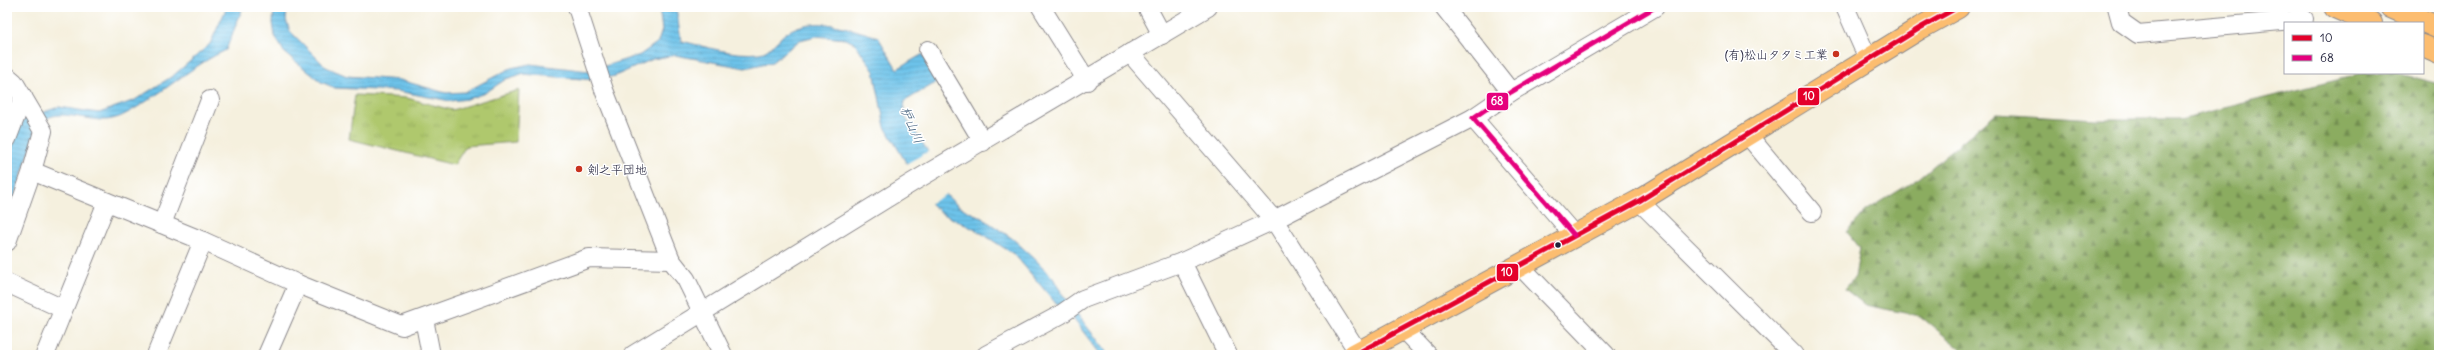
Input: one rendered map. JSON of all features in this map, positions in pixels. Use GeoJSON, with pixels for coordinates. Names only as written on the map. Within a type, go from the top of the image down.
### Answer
{"type":"FeatureCollection","features":[{"type":"Feature","properties":{"kind":"main road"},"geometry":{"type":"LineString","coordinates":[[1356,354],[1574,235],[1639,202],[1747,134],[1869,61],[1920,28],[1958,7]]}},
{"type":"Feature","properties":{"kind":"main road"},"geometry":{"type":"LineString","coordinates":[[2335,7],[2369,22]]}},
{"type":"Feature","properties":{"kind":"main road"},"geometry":{"type":"LineString","coordinates":[[2391,7],[2439,28]]}},
{"type":"Feature","properties":{"kind":"main road"},"geometry":{"type":"LineString","coordinates":[[2424,46],[2439,54]]}},
{"type":"Feature","properties":{"kind":"street"},"geometry":{"type":"LineString","coordinates":[[577,7],[604,90],[671,260],[686,279],[723,355]]}},
{"type":"Feature","properties":{"kind":"street"},"geometry":{"type":"LineString","coordinates":[[1041,7],[1086,81]]}},
{"type":"Feature","properties":{"kind":"street"},"geometry":{"type":"LineString","coordinates":[[1147,7],[1162,35]]}},
{"type":"Feature","properties":{"kind":"street"},"geometry":{"type":"LineString","coordinates":[[633,355],[913,182],[940,168],[1208,7]]}},
{"type":"Feature","properties":{"kind":"street"},"geometry":{"type":"LineString","coordinates":[[1444,7],[1511,92]]}},
{"type":"Feature","properties":{"kind":"street"},"geometry":{"type":"LineString","coordinates":[[986,355],[1060,315],[1079,302],[1182,262],[1274,220],[1473,118],[1511,92],[1656,7]]}},
{"type":"Feature","properties":{"kind":"street"},"geometry":{"type":"LineString","coordinates":[[1845,7],[1869,61]]}},
{"type":"Feature","properties":{"kind":"street"},"geometry":{"type":"LineString","coordinates":[[2117,7],[2121,22],[2138,34],[2304,19]]}},
{"type":"Feature","properties":{"kind":"street"},"geometry":{"type":"LineString","coordinates":[[928,50],[983,142]]}},
{"type":"Feature","properties":{"kind":"street"},"geometry":{"type":"LineString","coordinates":[[1130,53],[1274,220],[1356,354]]}},
{"type":"Feature","properties":{"kind":"street"},"geometry":{"type":"LineString","coordinates":[[7,76],[14,82],[43,131],[32,171],[7,242]]}},
{"type":"Feature","properties":{"kind":"street"},"geometry":{"type":"LineString","coordinates":[[162,224],[210,100]]}},
{"type":"Feature","properties":{"kind":"street"},"geometry":{"type":"LineString","coordinates":[[7,139],[27,104]]}},
{"type":"Feature","properties":{"kind":"street"},"geometry":{"type":"LineString","coordinates":[[1473,118],[1574,235]]}},
{"type":"Feature","properties":{"kind":"street"},"geometry":{"type":"LineString","coordinates":[[1747,134],[1812,212]]}},
{"type":"Feature","properties":{"kind":"street"},"geometry":{"type":"LineString","coordinates":[[32,171],[203,240],[298,284],[402,326],[589,258],[671,260]]}},
{"type":"Feature","properties":{"kind":"street"},"geometry":{"type":"LineString","coordinates":[[45,355],[107,202]]}},
{"type":"Feature","properties":{"kind":"street"},"geometry":{"type":"LineString","coordinates":[[1639,202],[1794,355]]}},
{"type":"Feature","properties":{"kind":"street"},"geometry":{"type":"LineString","coordinates":[[156,355],[203,240]]}},
{"type":"Feature","properties":{"kind":"street"},"geometry":{"type":"LineString","coordinates":[[1182,262],[1228,355]]}},
{"type":"Feature","properties":{"kind":"street"},"geometry":{"type":"LineString","coordinates":[[1519,265],[1606,355]]}},
{"type":"Feature","properties":{"kind":"street"},"geometry":{"type":"LineString","coordinates":[[7,283],[63,309]]}},
{"type":"Feature","properties":{"kind":"street"},"geometry":{"type":"LineString","coordinates":[[268,355],[298,284]]}},
{"type":"Feature","properties":{"kind":"street"},"geometry":{"type":"LineString","coordinates":[[424,319],[431,355]]}},
{"type":"Feature","properties":{"kind":"street"},"geometry":{"type":"LineString","coordinates":[[1403,329],[1428,355]]}},
{"type":"Feature","properties":{"kind":"green space"},"geometry":{"type":"Polygon","coordinates":[[[2361,74],[2400,74],[2439,84],[2439,355],[1968,355],[1920,316],[1865,305],[1845,289],[1855,277],[1860,248],[1847,232],[1866,211],[1919,178],[1996,113],[2095,119],[2180,119],[2361,74]]]}},
{"type":"Feature","properties":{"kind":"green space"},"geometry":{"type":"Polygon","coordinates":[[[519,90],[516,142],[466,146],[454,165],[349,139],[355,95],[407,98],[452,110],[519,90]]]}},
{"type":"Feature","properties":{"kind":"water"},"geometry":{"type":"Polygon","coordinates":[[[227,7],[243,7],[226,50],[193,69],[133,110],[119,117],[105,120],[96,120],[69,115],[52,116],[46,119],[35,137],[29,152],[7,224],[7,160],[25,111],[41,113],[59,107],[99,113],[135,100],[174,75],[210,44],[227,7]]]}},
{"type":"Feature","properties":{"kind":"water"},"geometry":{"type":"Polygon","coordinates":[[[274,7],[287,7],[286,20],[290,31],[326,67],[347,76],[400,80],[446,93],[465,92],[511,68],[530,64],[589,71],[640,55],[658,42],[662,30],[659,7],[676,7],[681,41],[730,52],[750,54],[760,53],[770,48],[786,33],[797,27],[808,24],[820,24],[844,27],[878,37],[897,69],[923,54],[937,82],[905,101],[903,114],[929,153],[947,196],[958,206],[982,218],[1013,239],[1034,258],[1053,278],[1064,297],[1109,355],[1101,355],[1072,317],[1058,306],[1015,255],[978,231],[941,213],[930,203],[885,127],[874,71],[855,43],[845,39],[816,36],[800,40],[772,62],[745,68],[675,55],[653,59],[615,76],[594,80],[522,74],[506,79],[485,93],[468,99],[450,101],[397,91],[335,88],[321,82],[284,52],[275,36],[273,23],[274,7]]]}},
{"type":"Feature","properties":{"kind":"pier"},"geometry":{"type":"Polygon","coordinates":[[[929,151],[948,193],[929,204],[904,165],[929,151]]]}},
{"type":"Feature","properties":{"kind":"transit line","name":"68"},"geometry":{"type":"LineString","coordinates":[[1574,235],[1473,118],[1511,92],[1655,7]]}},
{"type":"Feature","properties":{"kind":"transit line","name":"10"},"geometry":{"type":"LineString","coordinates":[[1354,355],[1639,201],[1920,28],[1958,7]]}},
{"type":"Feature","properties":{"kind":"place","name":"(有)松山タタミ工業"},"geometry":{"type":"Point","coordinates":[1836,54]}},
{"type":"Feature","properties":{"kind":"place","name":"剣之平団地"},"geometry":{"type":"Point","coordinates":[579,169]}},
{"type":"Feature","properties":{"kind":"water label","name":"枦山川"},"geometry":{"type":"Point","coordinates":[912,125]}}]}
